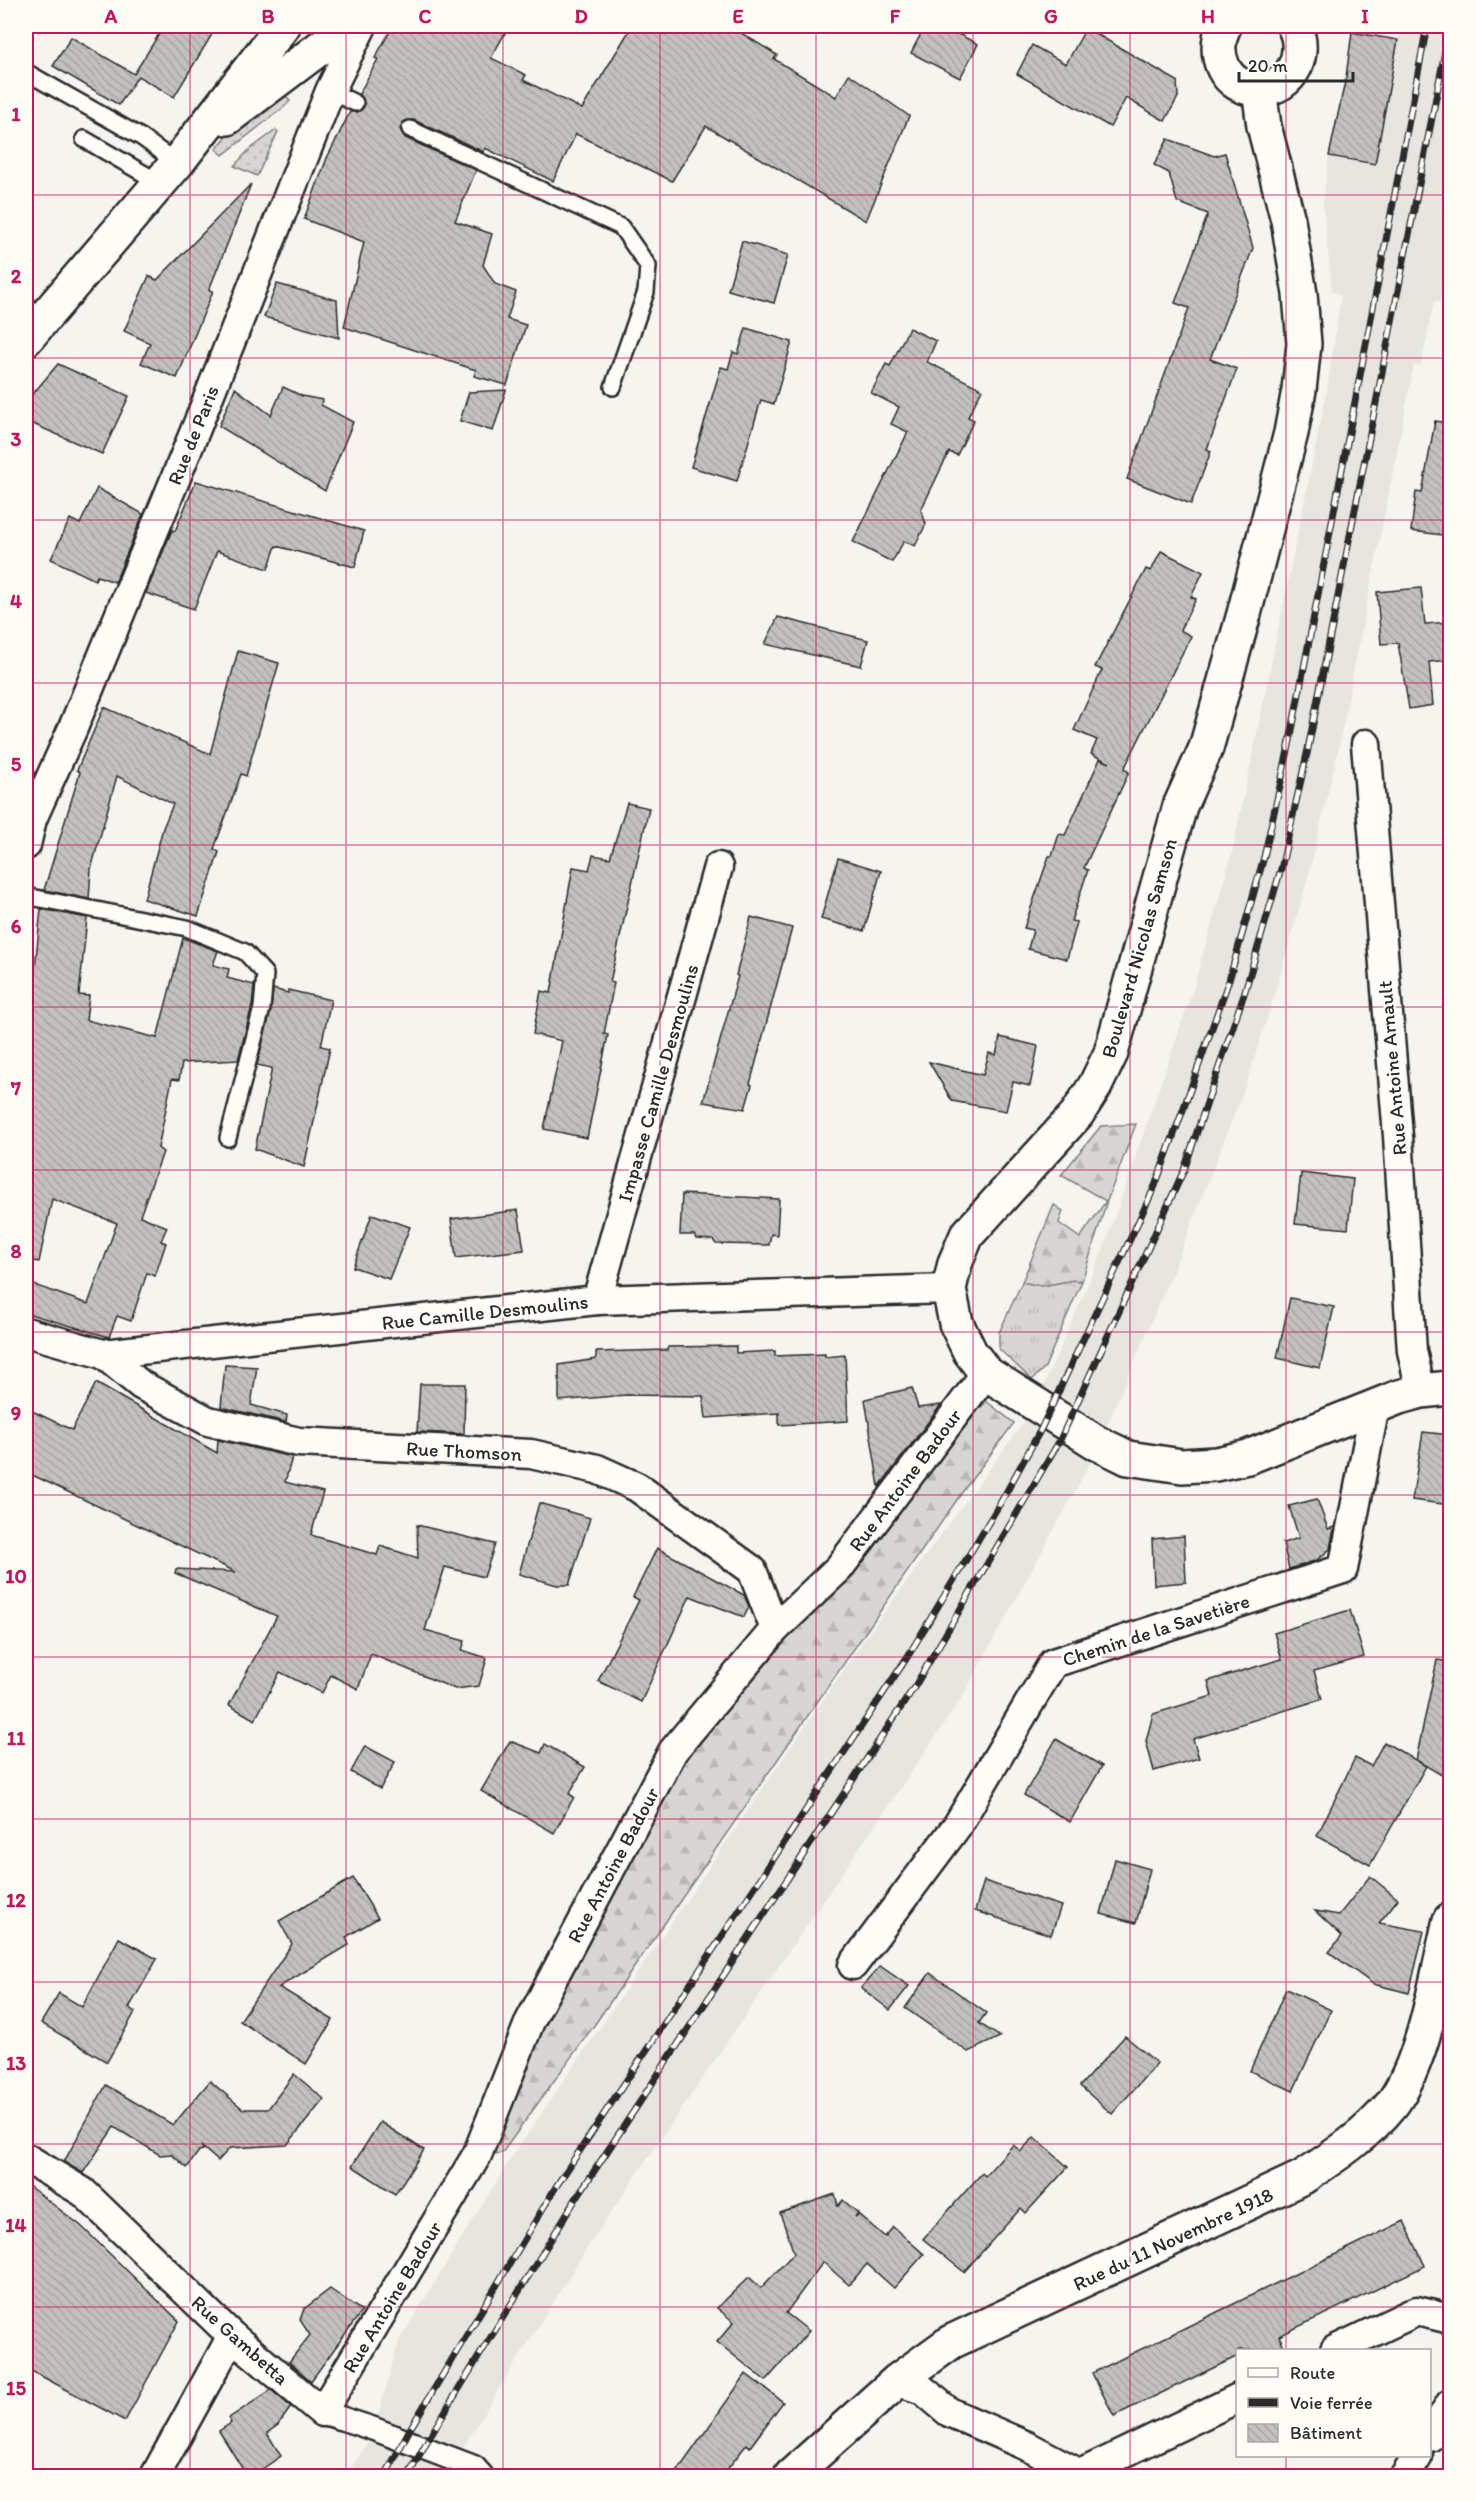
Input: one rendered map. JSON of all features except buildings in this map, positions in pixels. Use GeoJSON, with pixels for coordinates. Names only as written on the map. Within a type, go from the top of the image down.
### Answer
{"type":"FeatureCollection","features":[{"type":"Feature","properties":{"kind":"street"},"geometry":{"type":"LineString","coordinates":[[26,339],[173,167],[283,26]]}},
{"type":"Feature","properties":{"kind":"street"},"geometry":{"type":"LineString","coordinates":[[173,167],[349,26]]}},
{"type":"Feature","properties":{"kind":"street","name":"Rue de Paris"},"geometry":{"type":"LineString","coordinates":[[26,845],[32,819],[78,717],[197,426],[342,97],[362,26]]}},
{"type":"Feature","properties":{"kind":"street"},"geometry":{"type":"LineString","coordinates":[[1215,29],[1220,62],[1226,72],[1235,81],[1259,89],[1281,83],[1296,66],[1301,45],[1294,26]]}},
{"type":"Feature","properties":{"kind":"street","name":"Boulevard Nicolas Samson"},"geometry":{"type":"LineString","coordinates":[[1259,89],[1264,126],[1288,220],[1300,294],[1304,344],[1291,433],[1245,614],[1206,748],[1180,806],[1111,1053],[1095,1086],[1077,1114],[967,1235],[955,1263],[949,1290],[956,1323],[970,1352],[986,1373],[1097,1443],[1128,1458],[1171,1465],[1216,1464],[1248,1456],[1375,1406],[1436,1390]]}},
{"type":"Feature","properties":{"kind":"street","name":"Rue Antoine Arnault"},"geometry":{"type":"LineString","coordinates":[[1366,744],[1398,1136],[1412,1351],[1436,1390]]}},
{"type":"Feature","properties":{"kind":"street","name":"Impasse Camille Desmoulins"},"geometry":{"type":"LineString","coordinates":[[597,1300],[718,867]]}},
{"type":"Feature","properties":{"kind":"street","name":"Rue Camille Desmoulins"},"geometry":{"type":"LineString","coordinates":[[26,1332],[103,1354],[597,1300],[949,1290]]}},
{"type":"Feature","properties":{"kind":"street","name":"Rue Thomson"},"geometry":{"type":"LineString","coordinates":[[103,1354],[141,1385],[208,1421],[253,1432],[299,1442],[531,1454],[597,1469],[637,1487],[752,1570],[776,1629]]}},
{"type":"Feature","properties":{"kind":"street","name":"Rue Antoine Badour"},"geometry":{"type":"LineString","coordinates":[[322,2412],[477,2155],[530,2021],[673,1751],[776,1629],[839,1568],[986,1373]]}},
{"type":"Feature","properties":{"kind":"street","name":"Chemin de la Savetière"},"geometry":{"type":"LineString","coordinates":[[852,1965],[957,1826],[1053,1663],[1343,1569],[1375,1406]]}},
{"type":"Feature","properties":{"kind":"street","name":"Rue du 11 Novembre 1918"},"geometry":{"type":"LineString","coordinates":[[791,2476],[897,2381],[951,2342],[1303,2177],[1353,2143],[1391,2105],[1407,2080],[1426,2024],[1450,1920]]}},
{"type":"Feature","properties":{"kind":"street","name":"Rue Gambetta"},"geometry":{"type":"LineString","coordinates":[[26,2158],[83,2192],[232,2336],[322,2412],[374,2428],[474,2467],[482,2476]]}},
{"type":"Feature","properties":{"kind":"street"},"geometry":{"type":"LineString","coordinates":[[1337,2349],[1417,2311],[1450,2319]]}},
{"type":"Feature","properties":{"kind":"street"},"geometry":{"type":"LineString","coordinates":[[155,2476],[232,2336]]}},
{"type":"Feature","properties":{"kind":"street"},"geometry":{"type":"LineString","coordinates":[[897,2381],[923,2390],[949,2412],[1027,2446],[1079,2475],[1236,2399]]}},
{"type":"Feature","properties":{"kind":"street"},"geometry":{"type":"LineString","coordinates":[[1431,2435],[1450,2404]]}},
{"type":"Feature","properties":{"kind":"street"},"geometry":{"type":"LineString","coordinates":[[1404,2476],[1417,2457]]}},
{"type":"Feature","properties":{"kind":"lane"},"geometry":{"type":"LineString","coordinates":[[26,72],[141,137],[173,167]]}},
{"type":"Feature","properties":{"kind":"lane"},"geometry":{"type":"LineString","coordinates":[[410,129],[621,228],[648,266],[646,292],[613,387]]}},
{"type":"Feature","properties":{"kind":"lane"},"geometry":{"type":"LineString","coordinates":[[84,139],[173,167]]}},
{"type":"Feature","properties":{"kind":"lane"},"geometry":{"type":"LineString","coordinates":[[26,896],[187,928],[245,952],[265,974],[262,1008],[228,1138]]}},
{"type":"Feature","properties":{"kind":"shaded area"},"geometry":{"type":"Polygon","coordinates":[[[1401,26],[1450,26],[1450,281],[1446,302],[1434,301],[1421,366],[1414,365],[1337,755],[1308,877],[1273,999],[1246,1084],[1173,1271],[1092,1460],[961,1699],[592,2240],[445,2476],[346,2476],[367,2444],[378,2415],[399,2341],[509,2161],[866,1637],[1024,1422],[1042,1390],[1104,1248],[1192,993],[1233,849],[1257,733],[1327,390],[1341,296],[1332,291],[1323,205],[1329,156],[1346,77],[1391,84],[1401,26]]]}},
{"type":"Feature","properties":{"kind":"green space"},"geometry":{"type":"Polygon","coordinates":[[[283,93],[290,101],[284,107],[223,155],[216,149],[232,130],[283,93]]]}},
{"type":"Feature","properties":{"kind":"green space"},"geometry":{"type":"Polygon","coordinates":[[[276,130],[278,132],[257,176],[234,166],[249,150],[276,130]]]}},
{"type":"Feature","properties":{"kind":"green space"},"geometry":{"type":"Polygon","coordinates":[[[1136,1124],[1107,1201],[1082,1281],[1073,1280],[1042,1286],[1022,1282],[1054,1205],[1063,1211],[1059,1223],[1080,1238],[1106,1201],[1061,1175],[1101,1126],[1136,1124]]]}},
{"type":"Feature","properties":{"kind":"green space"},"geometry":{"type":"Polygon","coordinates":[[[1073,1280],[1082,1281],[1045,1367],[1032,1380],[999,1349],[999,1333],[1022,1282],[1042,1286],[1073,1280]]]}},
{"type":"Feature","properties":{"kind":"green space"},"geometry":{"type":"Polygon","coordinates":[[[986,1401],[1014,1423],[963,1491],[595,2024],[502,2153],[487,2155],[535,2029],[685,1753],[781,1642],[872,1551],[934,1464],[986,1401]]]}},
{"type":"Feature","properties":{"kind":"railway"},"geometry":{"type":"LineString","coordinates":[[385,2476],[410,2429],[557,2185],[908,1656],[1002,1500],[1041,1429],[1155,1186],[1230,977],[1264,857],[1289,746],[1427,26]]}},
{"type":"Feature","properties":{"kind":"railway"},"geometry":{"type":"LineString","coordinates":[[408,2476],[430,2436],[577,2197],[915,1686],[1060,1440],[1184,1170],[1245,991],[1281,869],[1308,749],[1450,26]]}}]}
